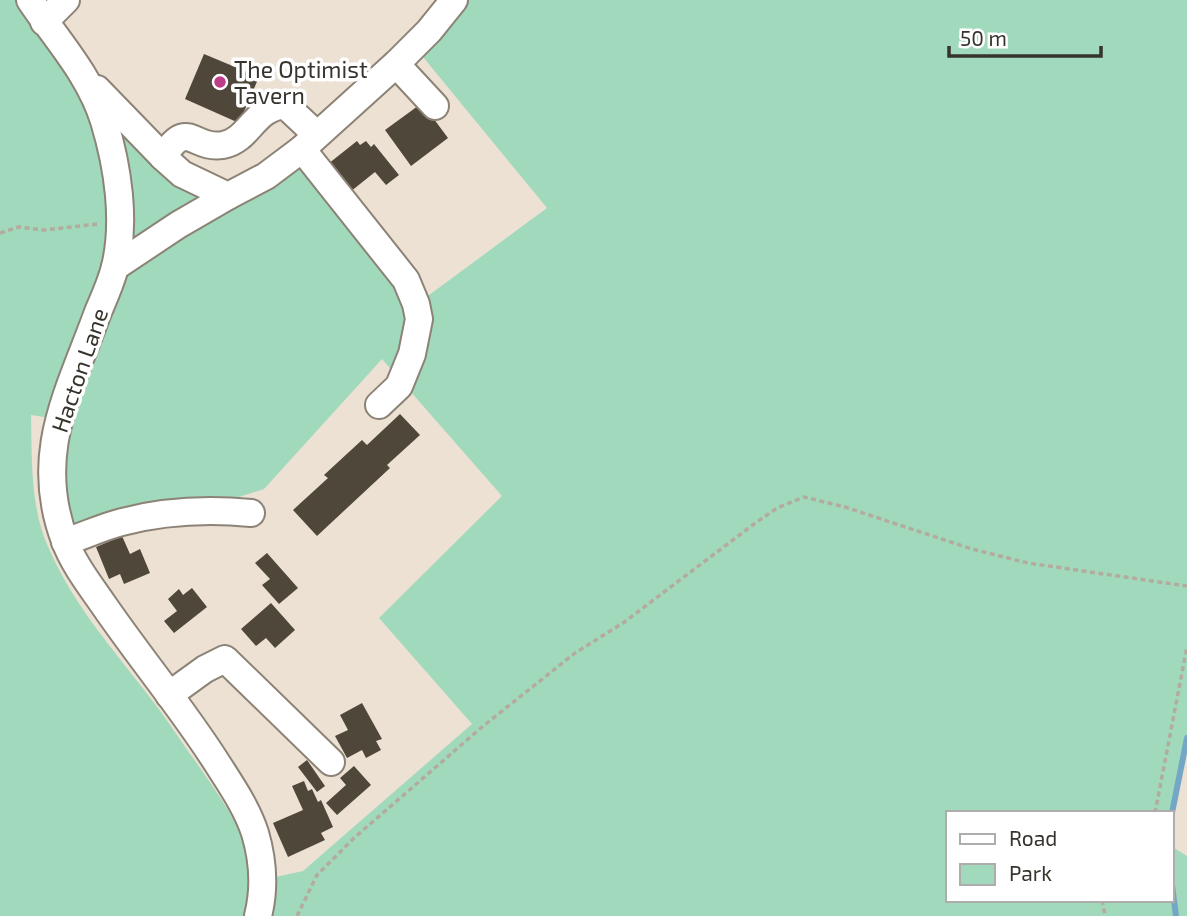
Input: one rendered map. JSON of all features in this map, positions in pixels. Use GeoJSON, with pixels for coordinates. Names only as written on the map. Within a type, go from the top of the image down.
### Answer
{"type":"FeatureCollection","features":[{"type":"Feature","properties":{"kind":"street"},"geometry":{"type":"LineString","coordinates":[[37,11],[66,0]]}},
{"type":"Feature","properties":{"kind":"street"},"geometry":{"type":"LineString","coordinates":[[115,267],[178,225],[266,176],[310,142],[396,64],[429,31],[454,0]]}},
{"type":"Feature","properties":{"kind":"street","name":"Hacton Lane"},"geometry":{"type":"LineString","coordinates":[[37,11],[84,75],[104,119],[121,204],[115,267],[57,419],[51,473],[56,512],[65,542],[87,581],[228,780],[254,829],[262,868],[258,916]]}},
{"type":"Feature","properties":{"kind":"street"},"geometry":{"type":"LineString","coordinates":[[396,64],[435,106]]}},
{"type":"Feature","properties":{"kind":"street"},"geometry":{"type":"LineString","coordinates":[[84,75],[182,174],[228,196]]}},
{"type":"Feature","properties":{"kind":"street"},"geometry":{"type":"LineString","coordinates":[[163,157],[171,144],[186,136],[209,144],[222,145],[237,140],[271,106],[285,105],[406,280],[416,304],[419,319],[412,354],[399,386],[379,405]]}},
{"type":"Feature","properties":{"kind":"street"},"geometry":{"type":"LineString","coordinates":[[65,542],[119,522],[156,514],[216,510],[251,513]]}},
{"type":"Feature","properties":{"kind":"street"},"geometry":{"type":"LineString","coordinates":[[169,695],[205,669],[225,659],[331,762]]}},
{"type":"Feature","properties":{"kind":"path"},"geometry":{"type":"LineString","coordinates":[[0,233],[19,227],[44,230],[119,223]]}},
{"type":"Feature","properties":{"kind":"path"},"geometry":{"type":"LineString","coordinates":[[297,916],[317,875],[354,838],[482,727],[575,653],[623,623],[754,524],[777,508],[804,497],[845,507],[972,549],[1028,563],[1187,586]]}},
{"type":"Feature","properties":{"kind":"path"},"geometry":{"type":"LineString","coordinates":[[1155,811],[1187,647]]}},
{"type":"Feature","properties":{"kind":"green space"},"geometry":{"type":"Polygon","coordinates":[[[0,0],[66,0],[45,22],[84,75],[228,196],[302,149],[417,304],[547,208],[414,46],[454,0],[1187,0],[1187,738],[1172,811],[946,811],[946,902],[1173,902],[1173,847],[1187,856],[1187,916],[258,916],[262,880],[303,871],[472,724],[379,618],[502,496],[382,359],[264,489],[217,504],[65,542],[57,419],[31,415],[35,502],[50,551],[72,593],[163,715],[228,809],[245,845],[249,887],[244,916],[0,916],[0,0]]]}},
{"type":"Feature","properties":{"kind":"building"},"geometry":{"type":"Polygon","coordinates":[[[204,54],[259,77],[239,123],[185,99],[204,54]]]}},
{"type":"Feature","properties":{"kind":"building"},"geometry":{"type":"Polygon","coordinates":[[[422,103],[448,138],[411,166],[385,130],[422,103]]]}},
{"type":"Feature","properties":{"kind":"building"},"geometry":{"type":"Polygon","coordinates":[[[357,141],[360,145],[366,141],[371,147],[374,144],[399,175],[386,185],[375,172],[350,192],[328,164],[357,141]]]}},
{"type":"Feature","properties":{"kind":"building"},"geometry":{"type":"Polygon","coordinates":[[[400,414],[420,435],[387,465],[390,468],[317,536],[293,510],[328,478],[324,475],[362,440],[367,445],[400,414]]]}},
{"type":"Feature","properties":{"kind":"building"},"geometry":{"type":"Polygon","coordinates":[[[122,536],[130,554],[140,549],[150,573],[124,584],[120,574],[109,579],[96,547],[122,536]]]}},
{"type":"Feature","properties":{"kind":"building"},"geometry":{"type":"Polygon","coordinates":[[[267,553],[298,588],[279,604],[262,585],[270,579],[255,563],[267,553]]]}},
{"type":"Feature","properties":{"kind":"building"},"geometry":{"type":"Polygon","coordinates":[[[192,588],[207,607],[174,633],[164,621],[177,611],[168,599],[179,589],[183,595],[192,588]]]}},
{"type":"Feature","properties":{"kind":"building"},"geometry":{"type":"Polygon","coordinates":[[[271,603],[295,630],[275,648],[266,638],[256,646],[241,629],[271,603]]]}},
{"type":"Feature","properties":{"kind":"building"},"geometry":{"type":"Polygon","coordinates":[[[362,703],[382,739],[376,741],[381,750],[366,758],[362,750],[347,758],[335,736],[348,730],[340,715],[362,703]]]}},
{"type":"Feature","properties":{"kind":"building"},"geometry":{"type":"Polygon","coordinates":[[[307,760],[325,786],[317,792],[298,767],[307,760]]]}},
{"type":"Feature","properties":{"kind":"building"},"geometry":{"type":"Polygon","coordinates":[[[354,766],[371,785],[337,815],[326,803],[346,785],[340,778],[354,766]]]}},
{"type":"Feature","properties":{"kind":"building"},"geometry":{"type":"Polygon","coordinates":[[[304,781],[308,791],[312,789],[318,802],[321,800],[333,827],[321,833],[325,840],[288,857],[273,823],[303,810],[292,786],[304,781]]]}},
{"type":"Feature","properties":{"kind":"waterway"},"geometry":{"type":"LineString","coordinates":[[1172,811],[1187,738]]}},
{"type":"Feature","properties":{"kind":"waterway"},"geometry":{"type":"LineString","coordinates":[[1173,893],[1176,916]]}},
{"type":"Feature","properties":{"kind":"place","name":"The Optimist Tavern"},"geometry":{"type":"Point","coordinates":[220,82]}}]}
